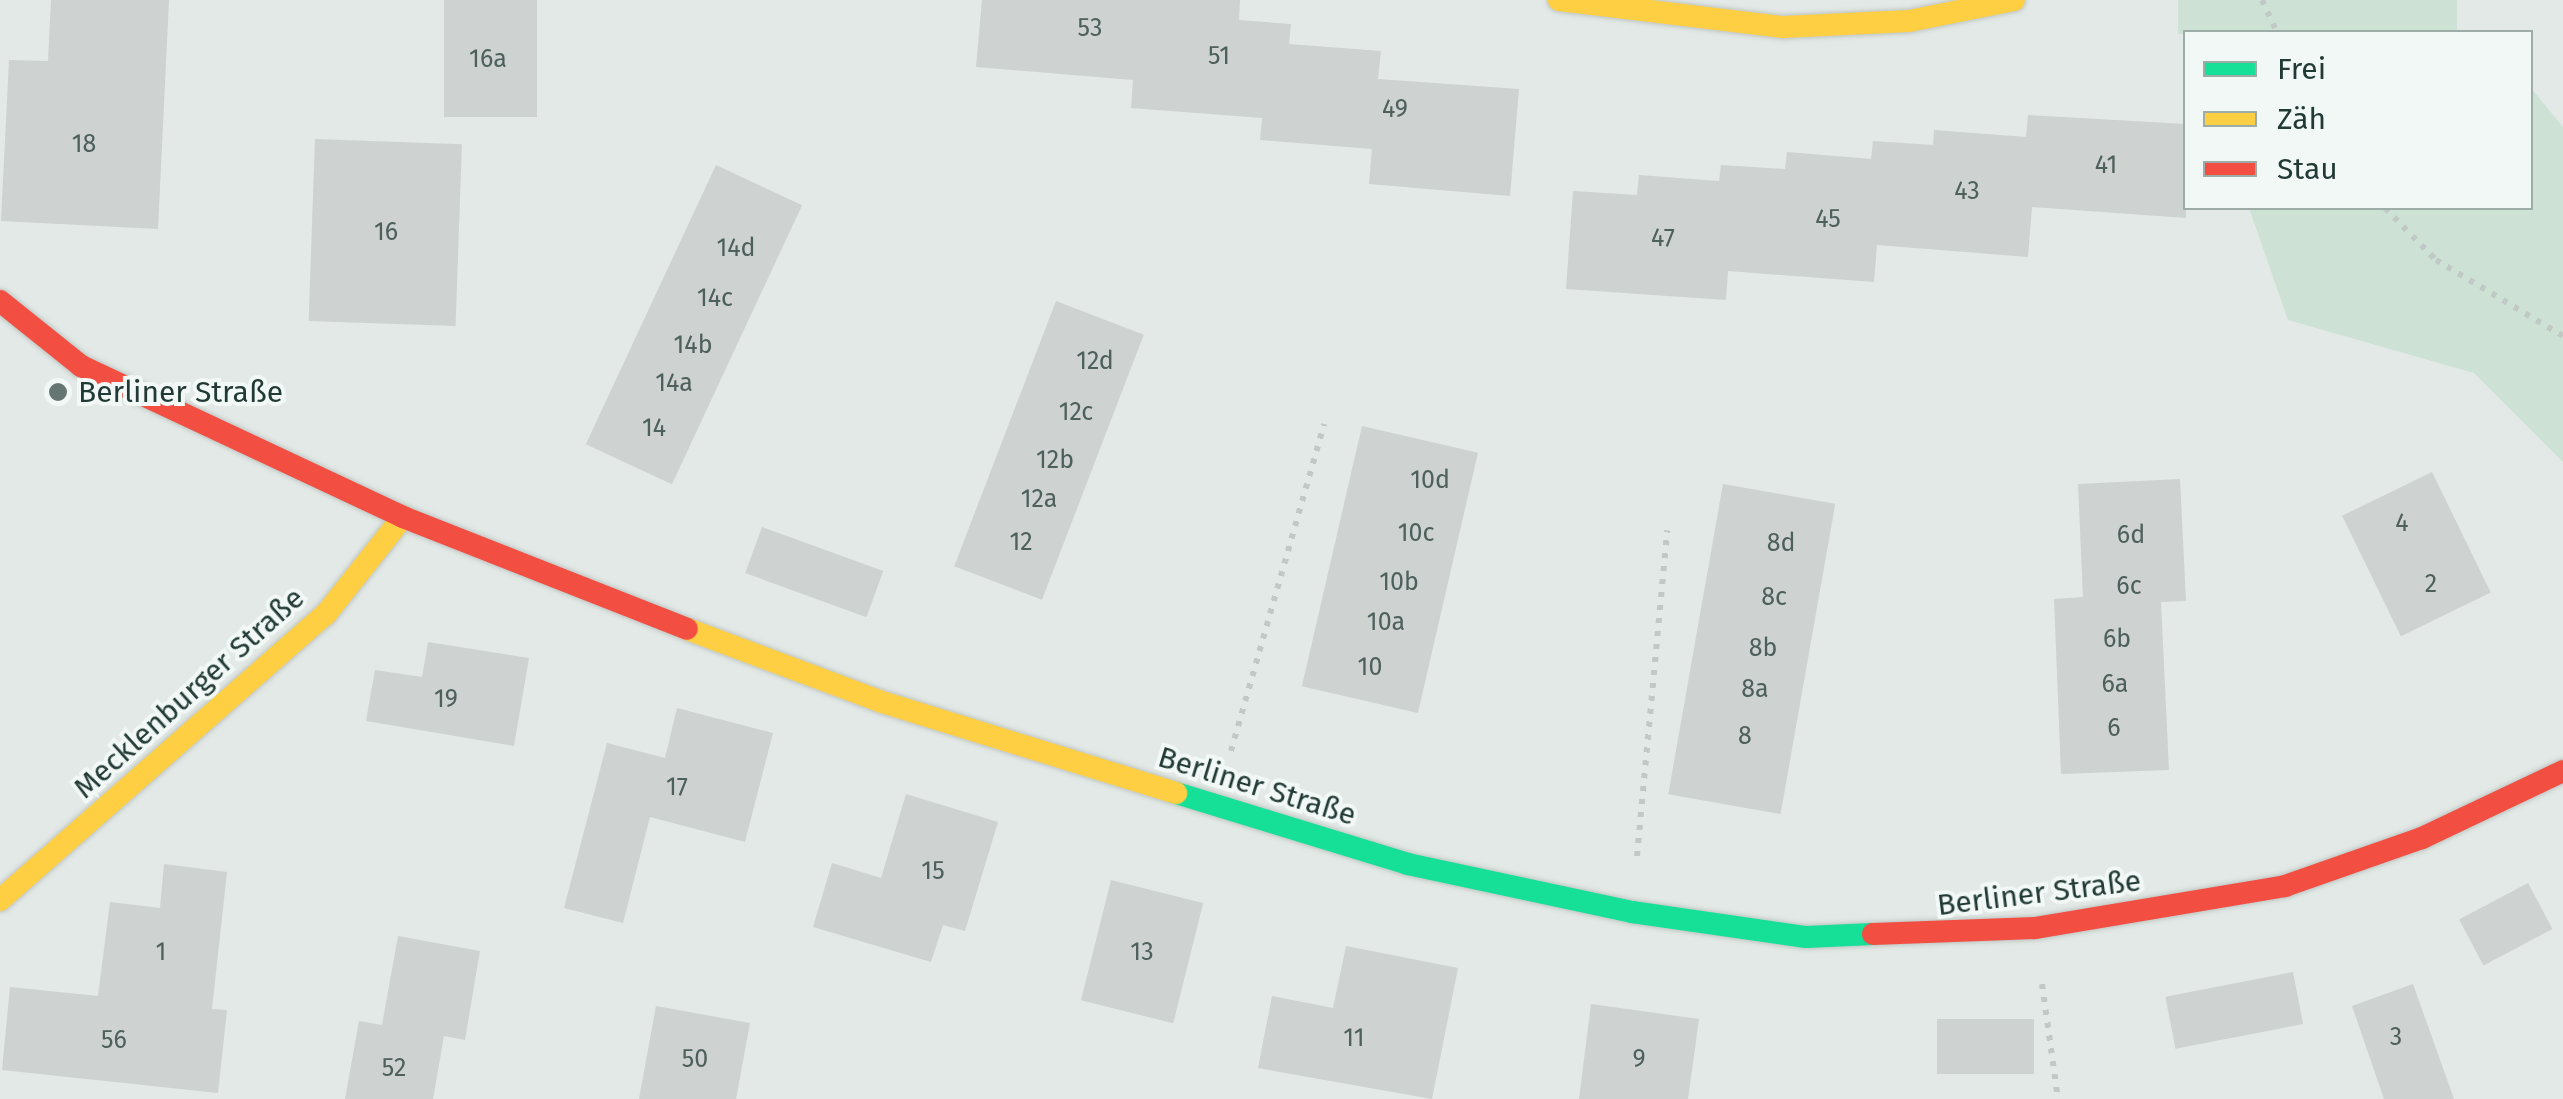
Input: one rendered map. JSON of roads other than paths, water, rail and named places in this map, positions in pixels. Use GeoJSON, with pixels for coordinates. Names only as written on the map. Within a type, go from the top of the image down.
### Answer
{"type":"FeatureCollection","features":[{"type":"Feature","properties":{"kind":"street"},"geometry":{"type":"LineString","coordinates":[[1559,0],[1782,26],[1909,21],[2014,0]]}},
{"type":"Feature","properties":{"kind":"street","name":"Berliner Straße"},"geometry":{"type":"LineString","coordinates":[[0,301],[81,366],[403,517],[882,702],[1408,864],[1632,912],[1806,937],[2035,928],[2285,886],[2422,838],[2563,771]]}},
{"type":"Feature","properties":{"kind":"street","name":"Mecklenburger Straße"},"geometry":{"type":"LineString","coordinates":[[0,900],[326,614],[403,517]]}},
{"type":"Feature","properties":{"kind":"place","name":"Berliner Straße"},"geometry":{"type":"Point","coordinates":[58,392]}}]}
